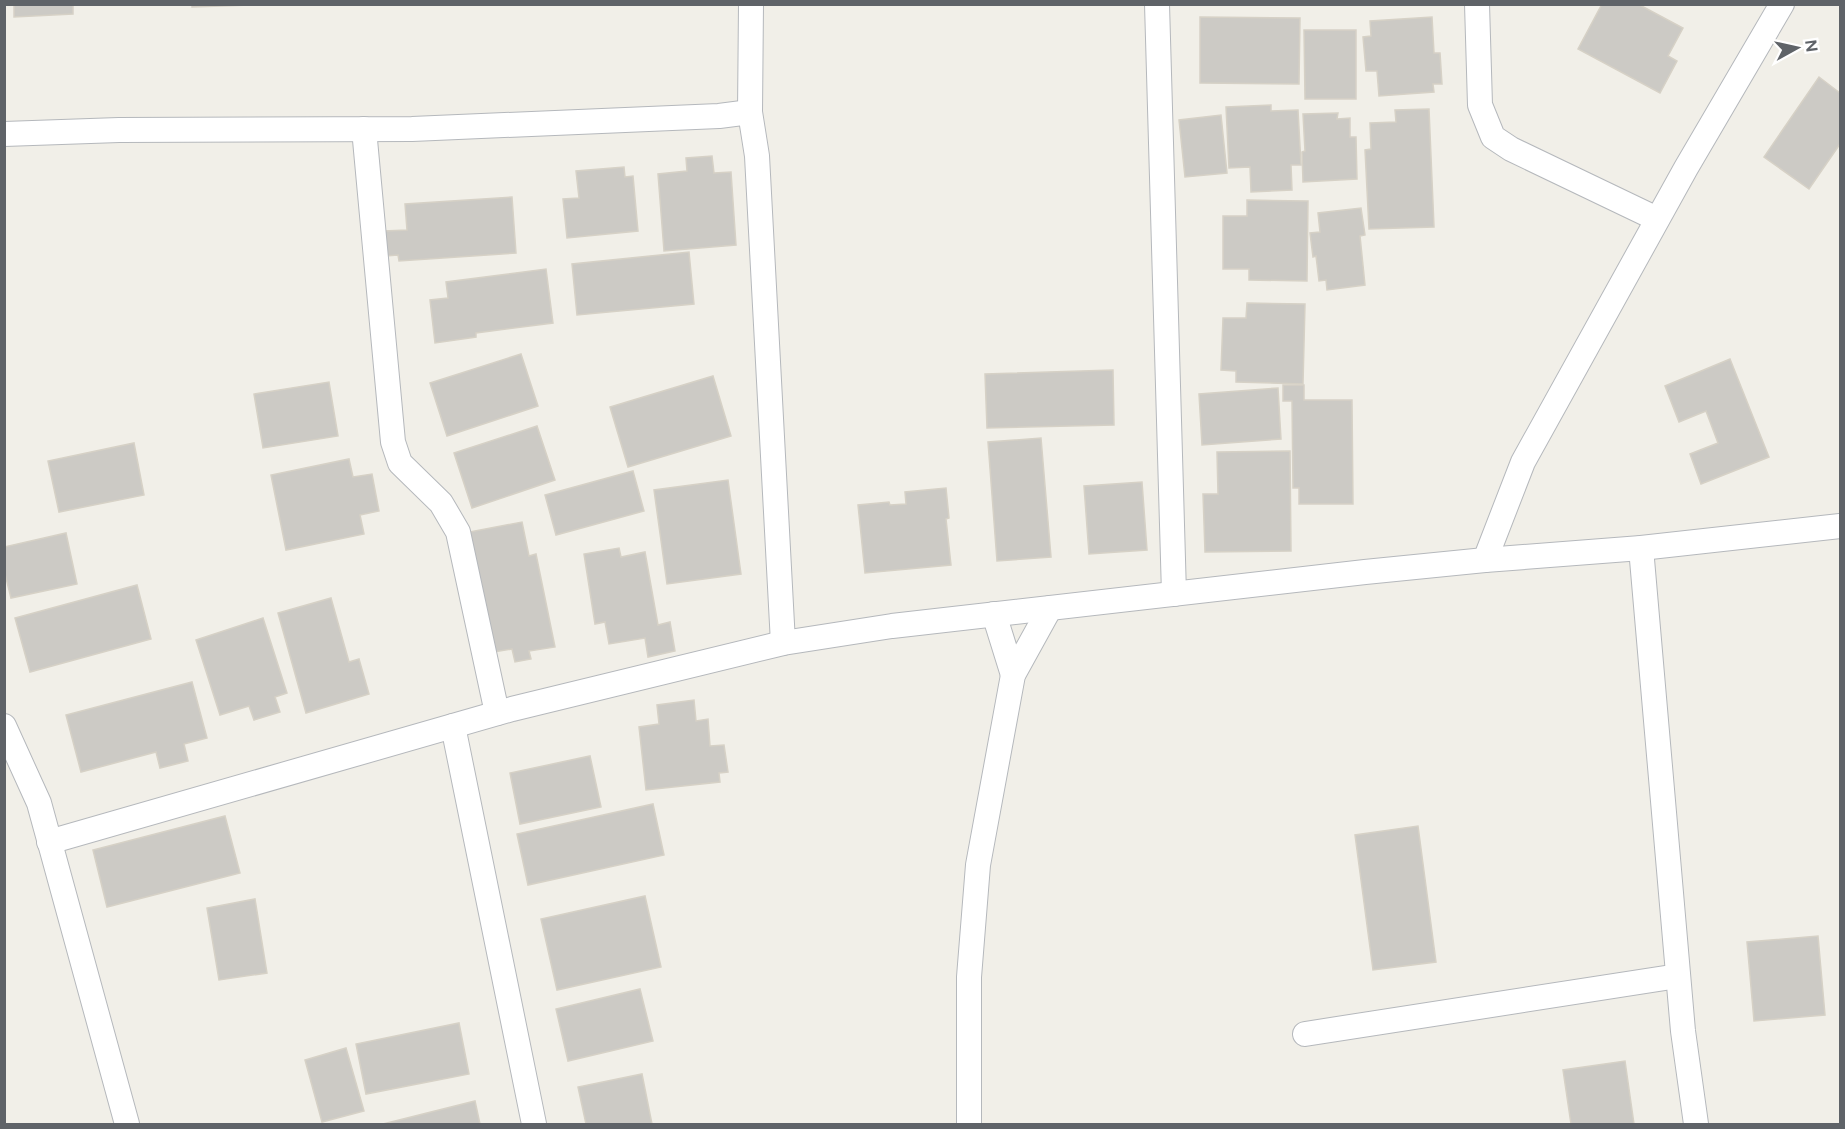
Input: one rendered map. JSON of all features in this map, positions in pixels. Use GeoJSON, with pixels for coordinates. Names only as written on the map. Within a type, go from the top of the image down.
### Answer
{"type":"FeatureCollection","features":[{"type":"Feature","properties":{"kind":"street"},"geometry":{"type":"LineString","coordinates":[[751,4],[750,112],[757,156],[783,643]]}},
{"type":"Feature","properties":{"kind":"street"},"geometry":{"type":"LineString","coordinates":[[1157,4],[1174,594]]}},
{"type":"Feature","properties":{"kind":"street"},"geometry":{"type":"LineString","coordinates":[[1477,4],[1480,105],[1493,136],[1511,149],[1657,219]]}},
{"type":"Feature","properties":{"kind":"street"},"geometry":{"type":"LineString","coordinates":[[1485,560],[1523,462],[1657,219],[1782,4]]}},
{"type":"Feature","properties":{"kind":"street"},"geometry":{"type":"LineString","coordinates":[[4,134],[119,130],[364,129],[719,116],[750,112]]}},
{"type":"Feature","properties":{"kind":"street"},"geometry":{"type":"LineString","coordinates":[[364,129],[393,442],[400,464],[441,503],[458,532],[497,713]]}},
{"type":"Feature","properties":{"kind":"street"},"geometry":{"type":"LineString","coordinates":[[49,842],[497,713],[783,643],[892,626],[993,614],[1485,560],[1641,548],[1840,526]]}},
{"type":"Feature","properties":{"kind":"street"},"geometry":{"type":"LineString","coordinates":[[1641,548],[1683,1031],[1696,1125]]}},
{"type":"Feature","properties":{"kind":"street"},"geometry":{"type":"LineString","coordinates":[[969,1125],[969,977],[978,865],[1013,675],[1050,608]]}},
{"type":"Feature","properties":{"kind":"street"},"geometry":{"type":"LineString","coordinates":[[993,614],[1013,675]]}},
{"type":"Feature","properties":{"kind":"street"},"geometry":{"type":"LineString","coordinates":[[4,726],[39,803],[127,1125]]}},
{"type":"Feature","properties":{"kind":"street"},"geometry":{"type":"LineString","coordinates":[[453,726],[534,1125]]}},
{"type":"Feature","properties":{"kind":"street"},"geometry":{"type":"LineString","coordinates":[[1305,1034],[1678,976]]}},
{"type":"Feature","properties":{"kind":"building"},"geometry":{"type":"Polygon","coordinates":[[[14,4],[73,4],[73,14],[14,17],[14,4]]]}},
{"type":"Feature","properties":{"kind":"building"},"geometry":{"type":"Polygon","coordinates":[[[192,4],[250,4],[250,5],[192,7],[192,4]]]}},
{"type":"Feature","properties":{"kind":"building"},"geometry":{"type":"Polygon","coordinates":[[[1602,4],[1638,4],[1683,28],[1668,56],[1677,61],[1660,93],[1578,49],[1602,4]]]}},
{"type":"Feature","properties":{"kind":"building"},"geometry":{"type":"Polygon","coordinates":[[[1200,17],[1300,18],[1299,84],[1200,83],[1200,17]]]}},
{"type":"Feature","properties":{"kind":"building"},"geometry":{"type":"Polygon","coordinates":[[[1432,17],[1434,53],[1440,53],[1442,84],[1433,84],[1434,92],[1379,96],[1377,71],[1366,71],[1363,37],[1371,36],[1370,21],[1432,17]]]}},
{"type":"Feature","properties":{"kind":"building"},"geometry":{"type":"Polygon","coordinates":[[[1304,30],[1356,30],[1356,99],[1305,99],[1304,30]]]}},
{"type":"Feature","properties":{"kind":"building"},"geometry":{"type":"Polygon","coordinates":[[[1819,77],[1840,93],[1840,144],[1809,189],[1764,157],[1819,77]]]}},
{"type":"Feature","properties":{"kind":"building"},"geometry":{"type":"Polygon","coordinates":[[[1271,105],[1271,111],[1298,110],[1301,165],[1291,165],[1292,190],[1251,192],[1250,167],[1229,168],[1226,107],[1271,105]]]}},
{"type":"Feature","properties":{"kind":"building"},"geometry":{"type":"Polygon","coordinates":[[[1429,109],[1434,227],[1369,229],[1365,150],[1371,149],[1370,123],[1396,122],[1395,110],[1429,109]]]}},
{"type":"Feature","properties":{"kind":"building"},"geometry":{"type":"Polygon","coordinates":[[[1338,113],[1337,119],[1350,118],[1350,137],[1356,137],[1357,179],[1303,182],[1302,152],[1305,151],[1303,114],[1338,113]]]}},
{"type":"Feature","properties":{"kind":"building"},"geometry":{"type":"Polygon","coordinates":[[[1221,115],[1227,173],[1185,177],[1179,120],[1221,115]]]}},
{"type":"Feature","properties":{"kind":"building"},"geometry":{"type":"Polygon","coordinates":[[[712,156],[714,173],[731,172],[736,245],[664,251],[658,174],[687,171],[686,158],[712,156]]]}},
{"type":"Feature","properties":{"kind":"building"},"geometry":{"type":"Polygon","coordinates":[[[624,167],[625,177],[633,176],[638,231],[567,238],[563,199],[579,198],[576,171],[624,167]]]}},
{"type":"Feature","properties":{"kind":"building"},"geometry":{"type":"Polygon","coordinates":[[[512,197],[516,253],[399,261],[398,255],[386,256],[384,231],[407,230],[405,204],[512,197]]]}},
{"type":"Feature","properties":{"kind":"building"},"geometry":{"type":"Polygon","coordinates":[[[1247,200],[1308,201],[1307,281],[1249,280],[1249,269],[1223,269],[1223,216],[1247,216],[1247,200]]]}},
{"type":"Feature","properties":{"kind":"building"},"geometry":{"type":"Polygon","coordinates":[[[1361,208],[1365,235],[1360,236],[1365,285],[1327,290],[1326,280],[1319,281],[1310,233],[1320,232],[1318,213],[1361,208]]]}},
{"type":"Feature","properties":{"kind":"building"},"geometry":{"type":"Polygon","coordinates":[[[689,252],[694,304],[577,315],[572,264],[689,252]]]}},
{"type":"Feature","properties":{"kind":"building"},"geometry":{"type":"Polygon","coordinates":[[[546,269],[553,323],[476,333],[476,337],[435,343],[430,300],[448,298],[446,282],[546,269]]]}},
{"type":"Feature","properties":{"kind":"building"},"geometry":{"type":"Polygon","coordinates":[[[1247,303],[1305,304],[1303,384],[1236,382],[1236,371],[1221,370],[1223,318],[1246,318],[1247,303]]]}},
{"type":"Feature","properties":{"kind":"building"},"geometry":{"type":"Polygon","coordinates":[[[521,354],[538,406],[447,436],[430,383],[521,354]]]}},
{"type":"Feature","properties":{"kind":"building"},"geometry":{"type":"Polygon","coordinates":[[[1730,359],[1769,457],[1701,484],[1690,454],[1718,443],[1706,411],[1679,422],[1665,386],[1730,359]]]}},
{"type":"Feature","properties":{"kind":"building"},"geometry":{"type":"Polygon","coordinates":[[[1113,370],[1114,425],[987,428],[985,374],[1113,370]]]}},
{"type":"Feature","properties":{"kind":"building"},"geometry":{"type":"Polygon","coordinates":[[[713,376],[731,436],[628,467],[610,407],[713,376]]]}},
{"type":"Feature","properties":{"kind":"building"},"geometry":{"type":"Polygon","coordinates":[[[329,382],[338,436],[263,448],[254,394],[329,382]]]}},
{"type":"Feature","properties":{"kind":"building"},"geometry":{"type":"Polygon","coordinates":[[[1283,385],[1304,385],[1304,400],[1352,400],[1353,504],[1299,504],[1299,488],[1293,488],[1292,401],[1283,401],[1283,385]]]}},
{"type":"Feature","properties":{"kind":"building"},"geometry":{"type":"Polygon","coordinates":[[[1278,388],[1281,439],[1202,445],[1199,394],[1278,388]]]}},
{"type":"Feature","properties":{"kind":"building"},"geometry":{"type":"Polygon","coordinates":[[[537,426],[555,480],[472,508],[454,453],[537,426]]]}},
{"type":"Feature","properties":{"kind":"building"},"geometry":{"type":"Polygon","coordinates":[[[1041,438],[1051,557],[997,561],[988,442],[1041,438]]]}},
{"type":"Feature","properties":{"kind":"building"},"geometry":{"type":"Polygon","coordinates":[[[134,443],[144,495],[59,512],[48,461],[134,443]]]}},
{"type":"Feature","properties":{"kind":"building"},"geometry":{"type":"Polygon","coordinates":[[[1290,451],[1291,551],[1205,552],[1203,494],[1218,494],[1217,452],[1290,451]]]}},
{"type":"Feature","properties":{"kind":"building"},"geometry":{"type":"Polygon","coordinates":[[[349,459],[353,477],[372,474],[379,511],[360,515],[364,534],[286,550],[271,475],[349,459]]]}},
{"type":"Feature","properties":{"kind":"building"},"geometry":{"type":"Polygon","coordinates":[[[633,471],[644,511],[556,535],[545,495],[633,471]]]}},
{"type":"Feature","properties":{"kind":"building"},"geometry":{"type":"Polygon","coordinates":[[[728,480],[741,574],[667,584],[654,490],[728,480]]]}},
{"type":"Feature","properties":{"kind":"building"},"geometry":{"type":"Polygon","coordinates":[[[1142,482],[1147,550],[1089,554],[1084,486],[1142,482]]]}},
{"type":"Feature","properties":{"kind":"building"},"geometry":{"type":"Polygon","coordinates":[[[946,488],[949,518],[946,519],[951,565],[865,573],[858,505],[889,502],[890,505],[906,504],[905,492],[946,488]]]}},
{"type":"Feature","properties":{"kind":"building"},"geometry":{"type":"Polygon","coordinates":[[[522,522],[529,556],[536,554],[555,647],[529,651],[531,659],[515,662],[512,649],[494,652],[464,533],[522,522]]]}},
{"type":"Feature","properties":{"kind":"building"},"geometry":{"type":"Polygon","coordinates":[[[66,533],[77,584],[11,598],[4,570],[4,547],[66,533]]]}},
{"type":"Feature","properties":{"kind":"building"},"geometry":{"type":"Polygon","coordinates":[[[619,548],[621,557],[645,552],[658,625],[670,622],[675,651],[648,657],[645,638],[609,644],[605,622],[595,624],[584,554],[619,548]]]}},
{"type":"Feature","properties":{"kind":"building"},"geometry":{"type":"Polygon","coordinates":[[[137,585],[151,639],[30,672],[15,618],[137,585]]]}},
{"type":"Feature","properties":{"kind":"building"},"geometry":{"type":"Polygon","coordinates":[[[331,598],[349,662],[359,659],[369,694],[306,713],[278,613],[331,598]]]}},
{"type":"Feature","properties":{"kind":"building"},"geometry":{"type":"Polygon","coordinates":[[[263,618],[287,693],[275,697],[280,712],[254,720],[249,706],[220,715],[196,640],[263,618]]]}},
{"type":"Feature","properties":{"kind":"building"},"geometry":{"type":"Polygon","coordinates":[[[192,682],[207,738],[184,744],[188,761],[160,768],[156,752],[81,772],[66,715],[192,682]]]}},
{"type":"Feature","properties":{"kind":"building"},"geometry":{"type":"Polygon","coordinates":[[[694,700],[696,721],[708,719],[710,746],[724,745],[728,772],[719,773],[720,782],[646,790],[639,727],[659,724],[657,705],[694,700]]]}},
{"type":"Feature","properties":{"kind":"building"},"geometry":{"type":"Polygon","coordinates":[[[590,756],[601,807],[520,824],[510,773],[590,756]]]}},
{"type":"Feature","properties":{"kind":"building"},"geometry":{"type":"Polygon","coordinates":[[[653,804],[664,855],[528,885],[517,834],[653,804]]]}},
{"type":"Feature","properties":{"kind":"building"},"geometry":{"type":"Polygon","coordinates":[[[225,816],[240,873],[107,907],[93,850],[225,816]]]}},
{"type":"Feature","properties":{"kind":"building"},"geometry":{"type":"Polygon","coordinates":[[[1418,826],[1436,962],[1373,970],[1355,835],[1418,826]]]}},
{"type":"Feature","properties":{"kind":"building"},"geometry":{"type":"Polygon","coordinates":[[[645,896],[661,967],[557,990],[541,919],[645,896]]]}},
{"type":"Feature","properties":{"kind":"building"},"geometry":{"type":"Polygon","coordinates":[[[255,899],[267,973],[219,980],[207,908],[255,899]]]}},
{"type":"Feature","properties":{"kind":"building"},"geometry":{"type":"Polygon","coordinates":[[[1818,936],[1825,1015],[1754,1021],[1747,942],[1818,936]]]}},
{"type":"Feature","properties":{"kind":"building"},"geometry":{"type":"Polygon","coordinates":[[[640,989],[653,1041],[568,1061],[556,1009],[640,989]]]}},
{"type":"Feature","properties":{"kind":"building"},"geometry":{"type":"Polygon","coordinates":[[[459,1023],[469,1074],[366,1094],[356,1044],[459,1023]]]}},
{"type":"Feature","properties":{"kind":"building"},"geometry":{"type":"Polygon","coordinates":[[[346,1048],[364,1111],[322,1122],[305,1060],[346,1048]]]}},
{"type":"Feature","properties":{"kind":"building"},"geometry":{"type":"Polygon","coordinates":[[[1625,1061],[1634,1124],[1571,1124],[1563,1070],[1625,1061]]]}},
{"type":"Feature","properties":{"kind":"building"},"geometry":{"type":"Polygon","coordinates":[[[642,1074],[652,1124],[586,1124],[578,1087],[642,1074]]]}},
{"type":"Feature","properties":{"kind":"building"},"geometry":{"type":"Polygon","coordinates":[[[475,1101],[480,1124],[383,1124],[475,1101]]]}}]}
